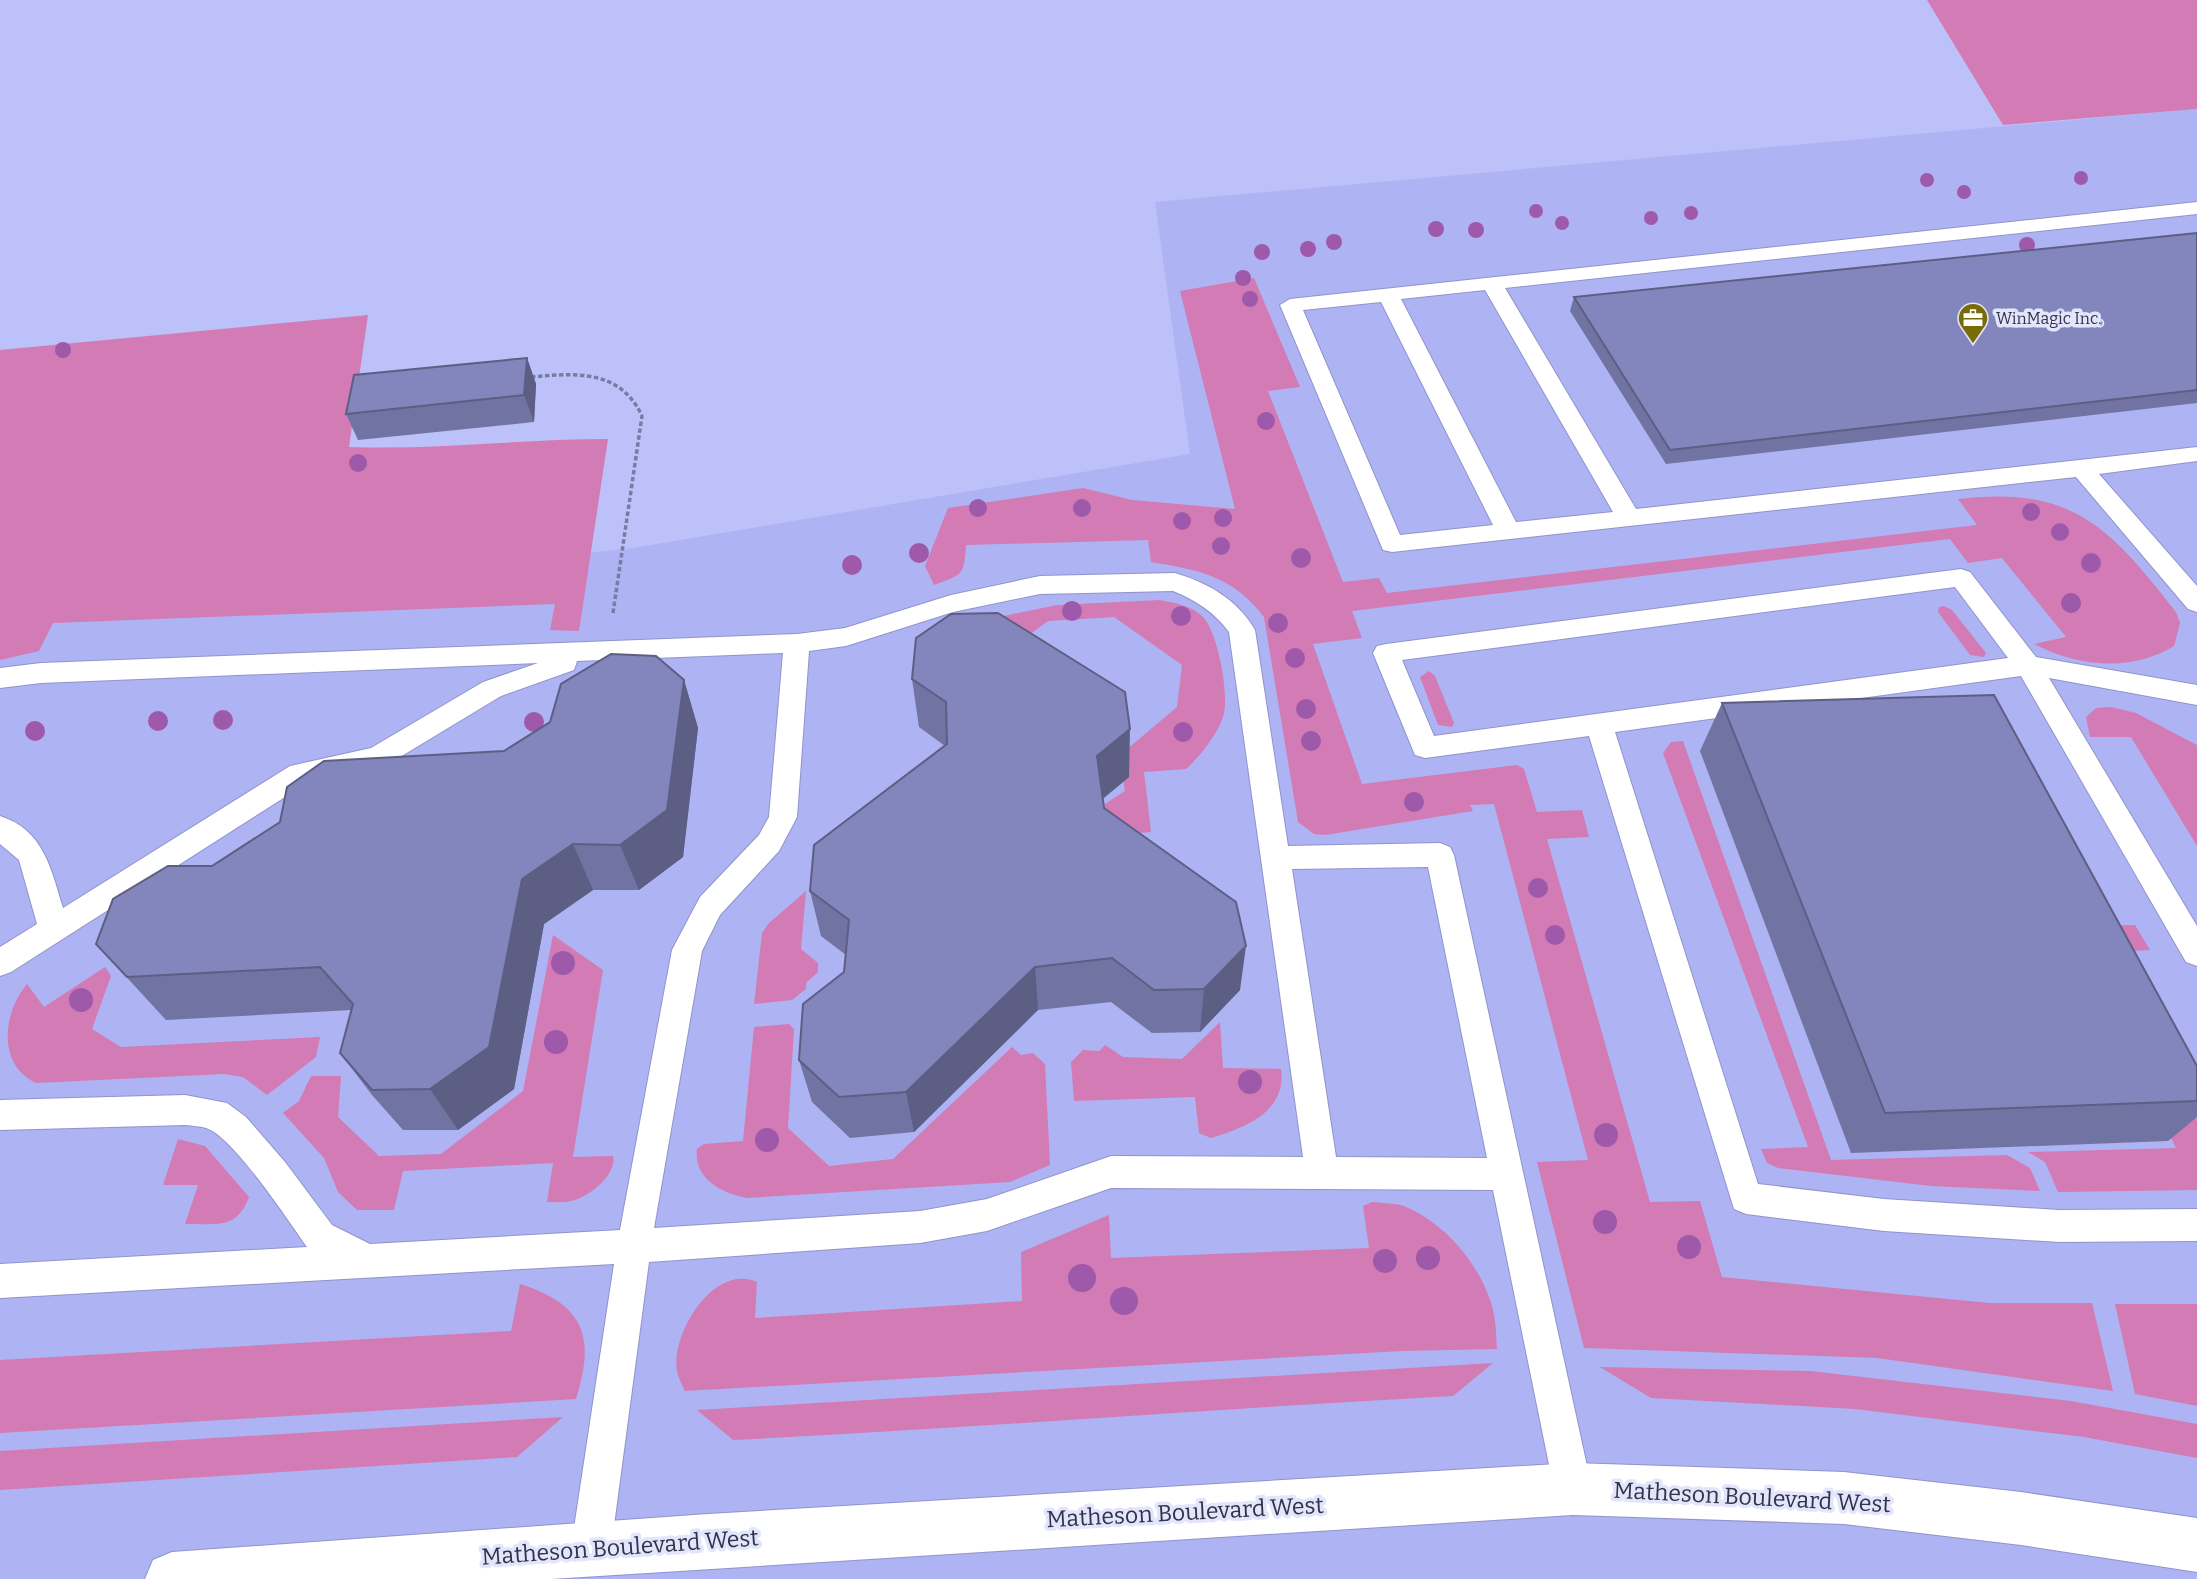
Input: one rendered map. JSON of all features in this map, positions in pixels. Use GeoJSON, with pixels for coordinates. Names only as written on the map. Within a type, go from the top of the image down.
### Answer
{"type":"FeatureCollection","features":[{"type":"Feature","properties":{"kind":"street","name":"Matheson Boulevard West"},"geometry":{"type":"LineString","coordinates":[[172,1579],[591,1548],[1573,1489],[1715,1491],[1845,1498],[2083,1526],[2197,1545]]}},
{"type":"Feature","properties":{"kind":"lane"},"geometry":{"type":"LineString","coordinates":[[2197,208],[1290,305],[1392,544],[2082,469],[2197,454]]}},
{"type":"Feature","properties":{"kind":"lane"},"geometry":{"type":"LineString","coordinates":[[1492,284],[1628,517]]}},
{"type":"Feature","properties":{"kind":"lane"},"geometry":{"type":"LineString","coordinates":[[1388,295],[1508,531]]}},
{"type":"Feature","properties":{"kind":"lane"},"geometry":{"type":"LineString","coordinates":[[2082,469],[2197,603]]}},
{"type":"Feature","properties":{"kind":"lane"},"geometry":{"type":"LineString","coordinates":[[2197,695],[2028,665],[1425,748],[1386,653],[1961,578],[2028,665],[2197,953]]}},
{"type":"Feature","properties":{"kind":"lane"},"geometry":{"type":"LineString","coordinates":[[0,678],[41,673],[797,643],[846,637],[951,604],[1040,585],[1175,582],[1201,592],[1226,610],[1242,630],[1273,858],[1322,1175]]}},
{"type":"Feature","properties":{"kind":"lane"},"geometry":{"type":"LineString","coordinates":[[591,1548],[634,1247],[687,950],[710,906],[769,843],[783,817],[797,643]]}},
{"type":"Feature","properties":{"kind":"lane"},"geometry":{"type":"LineString","coordinates":[[0,963],[300,774],[380,756],[492,689],[600,652]]}},
{"type":"Feature","properties":{"kind":"lane"},"geometry":{"type":"LineString","coordinates":[[1599,725],[1745,1198],[1884,1215],[2059,1226],[2197,1225]]}},
{"type":"Feature","properties":{"kind":"lane"},"geometry":{"type":"LineString","coordinates":[[0,827],[32,854],[54,929]]}},
{"type":"Feature","properties":{"kind":"lane"},"geometry":{"type":"LineString","coordinates":[[1273,858],[1440,855],[1573,1489]]}},
{"type":"Feature","properties":{"kind":"lane"},"geometry":{"type":"LineString","coordinates":[[0,1115],[186,1110],[215,1114],[234,1128],[273,1173],[320,1237],[364,1259]]}},
{"type":"Feature","properties":{"kind":"lane"},"geometry":{"type":"LineString","coordinates":[[0,1281],[364,1259],[634,1247],[920,1227],[987,1215],[1111,1172],[1508,1174]]}},
{"type":"Feature","properties":{"kind":"path"},"geometry":{"type":"LineString","coordinates":[[524,378],[564,374],[616,385],[631,396],[642,416],[600,652]]}},
{"type":"Feature","properties":{"kind":"shaded area"},"geometry":{"type":"Polygon","coordinates":[[[1927,0],[2197,0],[2197,109],[2003,125],[1927,0]]]}},
{"type":"Feature","properties":{"kind":"shaded area"},"geometry":{"type":"Polygon","coordinates":[[[2197,109],[2197,1579],[0,1579],[0,610],[627,549],[1190,454],[1155,202],[2197,109]]]}},
{"type":"Feature","properties":{"kind":"shaded area"},"geometry":{"type":"Polygon","coordinates":[[[1254,278],[1300,387],[1268,391],[1343,582],[1379,578],[1387,593],[1977,525],[1958,499],[1998,496],[2031,499],[2060,506],[2085,519],[2130,557],[2176,612],[2180,623],[2174,646],[2158,654],[2123,663],[2086,662],[2068,658],[2034,644],[2066,637],[2002,558],[1968,563],[1950,539],[1352,611],[1362,638],[1313,644],[1362,784],[1517,765],[1524,769],[1537,812],[1582,810],[1589,837],[1547,839],[1650,1202],[1700,1201],[1722,1277],[1990,1303],[2092,1303],[2113,1391],[1877,1358],[1584,1348],[1537,1162],[1588,1160],[1494,804],[1470,805],[1473,811],[1325,835],[1314,834],[1298,822],[1264,617],[1240,592],[1214,577],[1151,562],[1148,540],[966,545],[960,572],[934,585],[925,566],[948,508],[1083,488],[1132,500],[1235,509],[1180,291],[1254,278]]]}},
{"type":"Feature","properties":{"kind":"shaded area"},"geometry":{"type":"Polygon","coordinates":[[[368,315],[349,447],[608,439],[579,631],[550,630],[555,604],[53,623],[39,651],[0,660],[0,350],[368,315]]]}},
{"type":"Feature","properties":{"kind":"shaded area"},"geometry":{"type":"Polygon","coordinates":[[[1160,600],[1195,611],[1209,626],[1218,651],[1224,681],[1225,708],[1213,738],[1186,769],[1144,772],[1151,832],[1117,835],[1102,806],[1125,791],[1119,756],[1177,707],[1182,665],[1114,617],[1048,621],[999,657],[956,626],[1057,605],[1160,600]]]}},
{"type":"Feature","properties":{"kind":"shaded area"},"geometry":{"type":"Polygon","coordinates":[[[1939,607],[1952,610],[1986,653],[1984,657],[1970,655],[1938,612],[1939,607]]]}},
{"type":"Feature","properties":{"kind":"shaded area"},"geometry":{"type":"Polygon","coordinates":[[[1429,671],[1435,676],[1454,723],[1452,727],[1438,725],[1420,677],[1429,671]]]}},
{"type":"Feature","properties":{"kind":"shaded area"},"geometry":{"type":"Polygon","coordinates":[[[2111,707],[2136,713],[2197,745],[2197,846],[2131,737],[2090,737],[2086,717],[2096,708],[2111,707]]]}},
{"type":"Feature","properties":{"kind":"shaded area"},"geometry":{"type":"Polygon","coordinates":[[[1683,741],[1831,1160],[2007,1155],[2030,1168],[2040,1191],[1931,1186],[1778,1168],[1767,1163],[1761,1149],[1808,1147],[1663,753],[1671,742],[1683,741]]]}},
{"type":"Feature","properties":{"kind":"shaded area"},"geometry":{"type":"Polygon","coordinates":[[[806,891],[801,949],[818,963],[818,972],[806,983],[806,989],[792,1000],[754,1004],[762,933],[768,924],[806,891]]]}},
{"type":"Feature","properties":{"kind":"shaded area"},"geometry":{"type":"Polygon","coordinates":[[[2135,925],[2150,950],[2107,952],[2197,1120],[2197,1190],[2058,1192],[2045,1162],[2028,1152],[2176,1148],[2064,926],[2135,925]]]}},
{"type":"Feature","properties":{"kind":"shaded area"},"geometry":{"type":"Polygon","coordinates":[[[553,935],[603,970],[573,1157],[613,1156],[607,1177],[595,1189],[569,1202],[547,1202],[553,1163],[403,1171],[394,1210],[357,1210],[338,1192],[324,1158],[283,1113],[299,1101],[311,1076],[341,1076],[338,1117],[379,1156],[441,1154],[523,1091],[553,935]]]}},
{"type":"Feature","properties":{"kind":"shaded area"},"geometry":{"type":"Polygon","coordinates":[[[105,967],[111,976],[92,1029],[121,1047],[320,1037],[316,1057],[267,1095],[243,1077],[224,1074],[36,1083],[24,1076],[10,1053],[8,1026],[18,997],[27,984],[44,1007],[105,967]]]}},
{"type":"Feature","properties":{"kind":"shaded area"},"geometry":{"type":"Polygon","coordinates":[[[1220,1022],[1223,1068],[1281,1069],[1281,1084],[1277,1097],[1261,1116],[1249,1123],[1211,1138],[1199,1133],[1195,1097],[1074,1101],[1071,1062],[1083,1050],[1099,1051],[1105,1045],[1123,1057],[1182,1059],[1220,1022]]]}},
{"type":"Feature","properties":{"kind":"shaded area"},"geometry":{"type":"Polygon","coordinates":[[[789,1024],[794,1029],[788,1128],[829,1166],[893,1159],[1012,1047],[1021,1055],[1033,1053],[1045,1064],[1050,1165],[1010,1182],[747,1198],[720,1189],[705,1177],[700,1169],[697,1149],[704,1144],[743,1141],[754,1027],[789,1024]]]}},
{"type":"Feature","properties":{"kind":"shaded area"},"geometry":{"type":"Polygon","coordinates":[[[178,1139],[205,1146],[249,1197],[238,1215],[224,1223],[185,1224],[198,1185],[163,1185],[178,1139]]]}},
{"type":"Feature","properties":{"kind":"shaded area"},"geometry":{"type":"Polygon","coordinates":[[[1372,1202],[1404,1206],[1432,1222],[1457,1244],[1477,1271],[1490,1300],[1495,1318],[1497,1349],[1402,1351],[685,1391],[678,1373],[677,1355],[688,1321],[711,1292],[726,1283],[741,1279],[757,1282],[755,1318],[1022,1301],[1021,1252],[1109,1215],[1111,1258],[1369,1248],[1363,1206],[1372,1202]]]}},
{"type":"Feature","properties":{"kind":"shaded area"},"geometry":{"type":"Polygon","coordinates":[[[520,1284],[559,1302],[580,1326],[585,1358],[576,1399],[0,1433],[0,1360],[511,1331],[520,1284]]]}},
{"type":"Feature","properties":{"kind":"shaded area"},"geometry":{"type":"Polygon","coordinates":[[[2115,1304],[2197,1304],[2197,1406],[2135,1394],[2115,1304]]]}},
{"type":"Feature","properties":{"kind":"shaded area"},"geometry":{"type":"Polygon","coordinates":[[[1493,1363],[1453,1396],[913,1430],[733,1440],[697,1410],[1493,1363]]]}},
{"type":"Feature","properties":{"kind":"shaded area"},"geometry":{"type":"Polygon","coordinates":[[[1600,1367],[1810,1371],[2071,1401],[2197,1424],[2197,1458],[2084,1437],[1855,1409],[1651,1398],[1600,1367]]]}},
{"type":"Feature","properties":{"kind":"shaded area"},"geometry":{"type":"Polygon","coordinates":[[[563,1417],[517,1457],[0,1490],[0,1451],[563,1417]]]}},
{"type":"Feature","properties":{"kind":"building"},"geometry":{"type":"Polygon","coordinates":[[[2197,233],[2197,390],[1670,450],[1574,297],[2197,233]]]}},
{"type":"Feature","properties":{"kind":"building"},"geometry":{"type":"Polygon","coordinates":[[[527,358],[524,395],[346,414],[354,375],[527,358]]]}},
{"type":"Feature","properties":{"kind":"building"},"geometry":{"type":"Polygon","coordinates":[[[998,613],[1125,692],[1130,729],[1097,756],[1104,808],[1236,902],[1246,946],[1204,989],[1154,990],[1112,958],[1035,967],[906,1092],[839,1097],[799,1060],[803,1004],[844,972],[849,920],[810,891],[814,845],[947,744],[946,702],[912,679],[916,638],[951,614],[998,613]]]}},
{"type":"Feature","properties":{"kind":"building"},"geometry":{"type":"Polygon","coordinates":[[[611,654],[656,656],[684,680],[667,810],[620,845],[573,844],[522,879],[489,1047],[430,1089],[372,1090],[340,1053],[353,1004],[320,967],[127,977],[96,944],[113,899],[168,866],[212,866],[280,822],[287,787],[324,761],[504,751],[550,722],[561,684],[611,654]]]}},
{"type":"Feature","properties":{"kind":"building"},"geometry":{"type":"Polygon","coordinates":[[[1994,695],[2197,1066],[2197,1101],[1885,1113],[1722,703],[1994,695]]]}},
{"type":"Feature","properties":{"kind":"place","name":"WinMagic Inc."},"geometry":{"type":"Point","coordinates":[1973,345]}}]}
